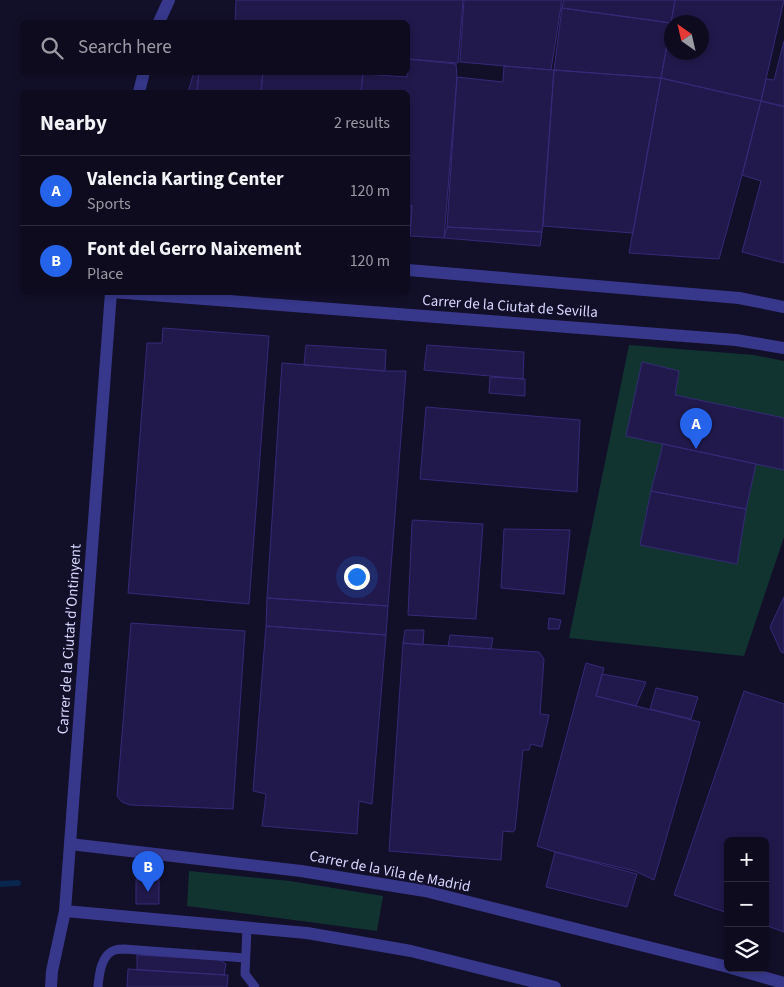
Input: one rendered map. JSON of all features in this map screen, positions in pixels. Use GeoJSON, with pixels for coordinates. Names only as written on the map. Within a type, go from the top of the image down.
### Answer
{"type":"FeatureCollection","features":[{"type":"Feature","properties":{"kind":"street"},"geometry":{"type":"LineString","coordinates":[[160,20],[169,0]]}},
{"type":"Feature","properties":{"kind":"street"},"geometry":{"type":"LineString","coordinates":[[139,90],[143,75]]}},
{"type":"Feature","properties":{"kind":"street","name":"Carrer de la Ciutat de Sevilla"},"geometry":{"type":"LineString","coordinates":[[410,270],[739,298],[784,307]]}},
{"type":"Feature","properties":{"kind":"street","name":"Carrer de la Ciutat d'Ontinyent"},"geometry":{"type":"LineString","coordinates":[[51,987],[52,971],[65,911],[112,295]]}},
{"type":"Feature","properties":{"kind":"street","name":"Carrer de la Ciutat de Sevilla"},"geometry":{"type":"LineString","coordinates":[[151,295],[736,340],[784,348]]}},
{"type":"Feature","properties":{"kind":"street","name":"Carrer de la Vila de Madrid"},"geometry":{"type":"LineString","coordinates":[[70,844],[301,871],[425,891],[724,967]]}},
{"type":"Feature","properties":{"kind":"street"},"geometry":{"type":"LineString","coordinates":[[65,911],[307,934],[411,950],[555,987]]}},
{"type":"Feature","properties":{"kind":"street","name":"Carrer de la Vila de Madrid"},"geometry":{"type":"LineString","coordinates":[[744,972],[784,983]]}},
{"type":"Feature","properties":{"kind":"lane"},"geometry":{"type":"LineString","coordinates":[[247,928],[246,974],[255,987]]}},
{"type":"Feature","properties":{"kind":"lane"},"geometry":{"type":"LineString","coordinates":[[98,987],[99,974],[104,958],[113,950],[124,949],[245,958]]}},
{"type":"Feature","properties":{"kind":"green space"},"geometry":{"type":"Polygon","coordinates":[[[629,345],[754,355],[784,361],[784,537],[744,656],[569,638],[629,345]]]}},
{"type":"Feature","properties":{"kind":"green space"},"geometry":{"type":"Polygon","coordinates":[[[189,871],[290,881],[383,896],[377,931],[187,906],[189,871]]]}},
{"type":"Feature","properties":{"kind":"building"},"geometry":{"type":"Polygon","coordinates":[[[236,0],[463,0],[458,63],[410,59],[410,20],[235,20],[236,0]]]}},
{"type":"Feature","properties":{"kind":"building"},"geometry":{"type":"Polygon","coordinates":[[[464,0],[562,0],[551,70],[460,62],[464,0]]]}},
{"type":"Feature","properties":{"kind":"building"},"geometry":{"type":"Polygon","coordinates":[[[564,0],[675,0],[672,15],[664,15],[664,22],[562,8],[564,0]]]}},
{"type":"Feature","properties":{"kind":"building"},"geometry":{"type":"Polygon","coordinates":[[[675,0],[784,0],[761,101],[661,78],[664,60],[709,60],[709,15],[672,15],[675,0]]]}},
{"type":"Feature","properties":{"kind":"building"},"geometry":{"type":"Polygon","coordinates":[[[562,8],[664,22],[664,60],[661,78],[554,70],[562,8]]]}},
{"type":"Feature","properties":{"kind":"building"},"geometry":{"type":"Polygon","coordinates":[[[784,41],[784,106],[761,101],[766,79],[774,80],[784,41]]]}},
{"type":"Feature","properties":{"kind":"building"},"geometry":{"type":"Polygon","coordinates":[[[410,59],[456,64],[457,77],[444,238],[410,236],[412,206],[410,206],[410,90],[361,90],[363,75],[407,77],[407,75],[410,75],[410,59]]]}},
{"type":"Feature","properties":{"kind":"building"},"geometry":{"type":"Polygon","coordinates":[[[504,66],[554,70],[542,232],[447,227],[457,77],[503,82],[504,66]]]}},
{"type":"Feature","properties":{"kind":"building"},"geometry":{"type":"Polygon","coordinates":[[[554,70],[661,78],[633,233],[543,226],[554,70]]]}},
{"type":"Feature","properties":{"kind":"building"},"geometry":{"type":"Polygon","coordinates":[[[193,75],[199,75],[197,90],[189,90],[193,75]]]}},
{"type":"Feature","properties":{"kind":"building"},"geometry":{"type":"Polygon","coordinates":[[[199,75],[263,75],[261,90],[197,90],[199,75]]]}},
{"type":"Feature","properties":{"kind":"building"},"geometry":{"type":"Polygon","coordinates":[[[263,75],[363,75],[361,90],[261,90],[263,75]]]}},
{"type":"Feature","properties":{"kind":"building"},"geometry":{"type":"Polygon","coordinates":[[[661,78],[761,101],[719,259],[629,253],[661,78]]]}},
{"type":"Feature","properties":{"kind":"building"},"geometry":{"type":"Polygon","coordinates":[[[761,101],[784,107],[784,263],[742,252],[761,181],[742,175],[761,101]]]}},
{"type":"Feature","properties":{"kind":"building"},"geometry":{"type":"Polygon","coordinates":[[[410,206],[412,206],[410,236],[410,206]]]}},
{"type":"Feature","properties":{"kind":"building"},"geometry":{"type":"Polygon","coordinates":[[[447,227],[542,232],[540,246],[444,238],[447,227]]]}},
{"type":"Feature","properties":{"kind":"building"},"geometry":{"type":"Polygon","coordinates":[[[163,328],[269,336],[249,604],[128,593],[147,343],[162,343],[163,328]]]}},
{"type":"Feature","properties":{"kind":"building"},"geometry":{"type":"Polygon","coordinates":[[[306,345],[386,350],[385,371],[304,365],[306,345]]]}},
{"type":"Feature","properties":{"kind":"building"},"geometry":{"type":"Polygon","coordinates":[[[427,345],[524,352],[523,379],[424,370],[427,345]]]}},
{"type":"Feature","properties":{"kind":"building"},"geometry":{"type":"Polygon","coordinates":[[[642,362],[679,371],[675,395],[784,418],[784,470],[626,436],[642,362]]]}},
{"type":"Feature","properties":{"kind":"building"},"geometry":{"type":"Polygon","coordinates":[[[282,363],[406,371],[388,606],[267,598],[282,363]]]}},
{"type":"Feature","properties":{"kind":"building"},"geometry":{"type":"Polygon","coordinates":[[[490,377],[525,379],[525,396],[489,393],[490,377]]]}},
{"type":"Feature","properties":{"kind":"building"},"geometry":{"type":"Polygon","coordinates":[[[426,407],[580,420],[577,492],[420,479],[426,407]]]}},
{"type":"Feature","properties":{"kind":"building"},"geometry":{"type":"Polygon","coordinates":[[[663,444],[756,464],[746,509],[651,491],[663,444]]]}},
{"type":"Feature","properties":{"kind":"building"},"geometry":{"type":"Polygon","coordinates":[[[651,491],[746,509],[737,564],[640,545],[651,491]]]}},
{"type":"Feature","properties":{"kind":"building"},"geometry":{"type":"Polygon","coordinates":[[[413,520],[483,524],[476,619],[408,615],[413,520]]]}},
{"type":"Feature","properties":{"kind":"building"},"geometry":{"type":"Polygon","coordinates":[[[504,529],[570,530],[564,594],[501,588],[504,529]]]}},
{"type":"Feature","properties":{"kind":"building"},"geometry":{"type":"Polygon","coordinates":[[[784,597],[784,653],[781,652],[770,627],[784,597]]]}},
{"type":"Feature","properties":{"kind":"building"},"geometry":{"type":"Polygon","coordinates":[[[267,598],[388,606],[386,635],[266,626],[267,598]]]}},
{"type":"Feature","properties":{"kind":"building"},"geometry":{"type":"Polygon","coordinates":[[[549,618],[561,620],[559,629],[548,629],[549,618]]]}},
{"type":"Feature","properties":{"kind":"building"},"geometry":{"type":"Polygon","coordinates":[[[131,623],[245,631],[233,809],[130,805],[122,802],[117,796],[131,623]]]}},
{"type":"Feature","properties":{"kind":"building"},"geometry":{"type":"Polygon","coordinates":[[[266,626],[386,635],[372,804],[359,801],[357,834],[262,826],[266,794],[253,791],[266,626]]]}},
{"type":"Feature","properties":{"kind":"building"},"geometry":{"type":"Polygon","coordinates":[[[405,630],[424,630],[423,645],[403,643],[405,630]]]}},
{"type":"Feature","properties":{"kind":"building"},"geometry":{"type":"Polygon","coordinates":[[[450,635],[493,638],[491,649],[448,646],[450,635]]]}},
{"type":"Feature","properties":{"kind":"building"},"geometry":{"type":"Polygon","coordinates":[[[403,643],[539,652],[544,659],[540,714],[549,715],[542,747],[531,744],[529,750],[523,750],[515,830],[513,832],[503,831],[501,860],[389,851],[403,643]]]}},
{"type":"Feature","properties":{"kind":"building"},"geometry":{"type":"Polygon","coordinates":[[[586,663],[604,668],[596,696],[700,722],[654,880],[635,871],[537,846],[586,663]]]}},
{"type":"Feature","properties":{"kind":"building"},"geometry":{"type":"Polygon","coordinates":[[[602,674],[646,682],[636,706],[596,696],[602,674]]]}},
{"type":"Feature","properties":{"kind":"building"},"geometry":{"type":"Polygon","coordinates":[[[656,688],[698,697],[691,719],[650,709],[656,688]]]}},
{"type":"Feature","properties":{"kind":"building"},"geometry":{"type":"Polygon","coordinates":[[[744,691],[784,704],[784,932],[769,926],[769,837],[724,837],[724,912],[674,895],[744,691]]]}},
{"type":"Feature","properties":{"kind":"building"},"geometry":{"type":"Polygon","coordinates":[[[555,852],[637,874],[627,907],[546,887],[555,852]]]}},
{"type":"Feature","properties":{"kind":"building"},"geometry":{"type":"Polygon","coordinates":[[[136,879],[159,879],[159,904],[136,904],[136,879]]]}},
{"type":"Feature","properties":{"kind":"building"},"geometry":{"type":"Polygon","coordinates":[[[137,955],[220,960],[226,964],[224,975],[137,970],[137,955]]]}},
{"type":"Feature","properties":{"kind":"building"},"geometry":{"type":"Polygon","coordinates":[[[128,969],[228,975],[227,987],[127,987],[128,969]]]}},
{"type":"Feature","properties":{"kind":"waterway"},"geometry":{"type":"LineString","coordinates":[[0,884],[18,883]]}},
{"type":"Feature","properties":{"kind":"place","name":"Valencia Karting Center"},"geometry":{"type":"Point","coordinates":[696,449]}},
{"type":"Feature","properties":{"kind":"place","name":"Font del Gerro Naixement"},"geometry":{"type":"Point","coordinates":[148,892]}}]}
